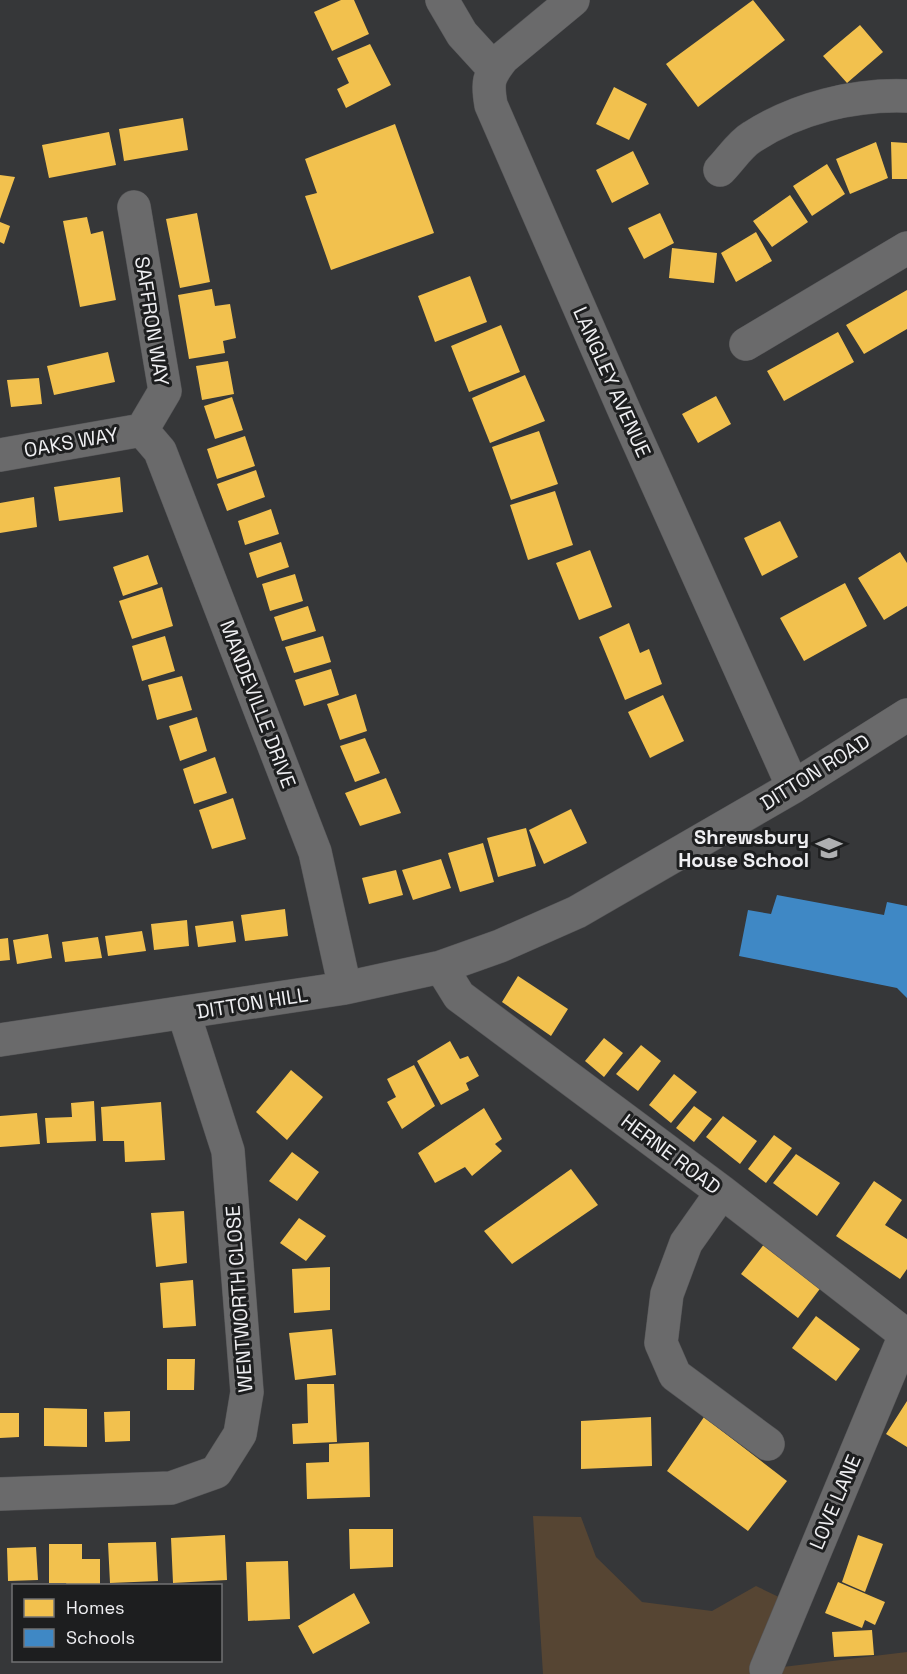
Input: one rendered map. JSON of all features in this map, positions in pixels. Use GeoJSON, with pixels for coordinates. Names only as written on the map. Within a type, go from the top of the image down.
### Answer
{"type":"FeatureCollection","features":[{"type":"Feature","properties":{"kind":"street"},"geometry":{"type":"LineString","coordinates":[[442,0],[462,34],[494,69],[503,58],[573,0]]}},
{"type":"Feature","properties":{"kind":"street","name":"LANGLEY AVENUE"},"geometry":{"type":"LineString","coordinates":[[494,69],[488,85],[491,105],[793,787]]}},
{"type":"Feature","properties":{"kind":"street"},"geometry":{"type":"LineString","coordinates":[[720,170],[750,138],[790,116],[838,101],[886,95],[907,96]]}},
{"type":"Feature","properties":{"kind":"street","name":"SAFFRON WAY"},"geometry":{"type":"LineString","coordinates":[[134,207],[165,392],[142,430]]}},
{"type":"Feature","properties":{"kind":"street"},"geometry":{"type":"LineString","coordinates":[[746,344],[907,248]]}},
{"type":"Feature","properties":{"kind":"street","name":"OAKS WAY"},"geometry":{"type":"LineString","coordinates":[[0,455],[142,430]]}},
{"type":"Feature","properties":{"kind":"street","name":"MANDEVILLE DRIVE"},"geometry":{"type":"LineString","coordinates":[[142,430],[160,452],[315,852],[345,988]]}},
{"type":"Feature","properties":{"kind":"street","name":"DITTON ROAD"},"geometry":{"type":"LineString","coordinates":[[500,946],[577,912],[793,787],[907,715]]}},
{"type":"Feature","properties":{"kind":"street","name":"DITTON HILL"},"geometry":{"type":"LineString","coordinates":[[0,1040],[345,988],[441,967],[500,946]]}},
{"type":"Feature","properties":{"kind":"street","name":"HERNE ROAD"},"geometry":{"type":"LineString","coordinates":[[441,967],[459,996],[722,1192],[906,1335]]}},
{"type":"Feature","properties":{"kind":"street","name":"WENTWORTH CLOSE"},"geometry":{"type":"LineString","coordinates":[[0,1494],[171,1488],[216,1472],[240,1434],[248,1392],[228,1151],[184,1014]]}},
{"type":"Feature","properties":{"kind":"street"},"geometry":{"type":"LineString","coordinates":[[722,1192],[686,1243],[667,1294],[661,1343],[675,1375],[768,1444]]}},
{"type":"Feature","properties":{"kind":"street","name":"LOVE LANE"},"geometry":{"type":"LineString","coordinates":[[766,1669],[906,1335]]}},
{"type":"Feature","properties":{"kind":"shaded area"},"geometry":{"type":"Polygon","coordinates":[[[533,1516],[581,1517],[596,1557],[642,1602],[712,1611],[756,1586],[783,1599],[760,1674],[543,1674],[533,1516]]]}},
{"type":"Feature","properties":{"kind":"shaded area"},"geometry":{"type":"Polygon","coordinates":[[[907,1652],[907,1674],[764,1674],[766,1669],[907,1652]]]}},
{"type":"Feature","properties":{"kind":"building: Homes"},"geometry":{"type":"Polygon","coordinates":[[[341,0],[354,0],[369,34],[332,51],[314,12],[341,0]]]}},
{"type":"Feature","properties":{"kind":"building: Homes"},"geometry":{"type":"Polygon","coordinates":[[[753,0],[785,40],[698,107],[666,64],[753,0]]]}},
{"type":"Feature","properties":{"kind":"building: Homes"},"geometry":{"type":"Polygon","coordinates":[[[860,25],[883,52],[847,83],[823,56],[860,25]]]}},
{"type":"Feature","properties":{"kind":"building: Homes"},"geometry":{"type":"Polygon","coordinates":[[[370,44],[391,85],[346,108],[337,89],[349,83],[337,58],[370,44]]]}},
{"type":"Feature","properties":{"kind":"building: Homes"},"geometry":{"type":"Polygon","coordinates":[[[614,87],[647,104],[629,140],[596,124],[614,87]]]}},
{"type":"Feature","properties":{"kind":"building: Homes"},"geometry":{"type":"Polygon","coordinates":[[[183,118],[188,150],[124,161],[119,129],[183,118]]]}},
{"type":"Feature","properties":{"kind":"building: Homes"},"geometry":{"type":"Polygon","coordinates":[[[395,124],[434,233],[331,270],[305,196],[317,193],[305,159],[395,124]]]}},
{"type":"Feature","properties":{"kind":"building: Homes"},"geometry":{"type":"Polygon","coordinates":[[[109,132],[116,165],[49,178],[42,145],[109,132]]]}},
{"type":"Feature","properties":{"kind":"building: Homes"},"geometry":{"type":"Polygon","coordinates":[[[876,142],[888,178],[850,194],[836,159],[876,142]]]}},
{"type":"Feature","properties":{"kind":"building: Homes"},"geometry":{"type":"Polygon","coordinates":[[[891,142],[907,143],[907,179],[892,179],[891,142]]]}},
{"type":"Feature","properties":{"kind":"building: Homes"},"geometry":{"type":"Polygon","coordinates":[[[633,151],[649,184],[612,203],[596,170],[633,151]]]}},
{"type":"Feature","properties":{"kind":"building: Homes"},"geometry":{"type":"Polygon","coordinates":[[[827,164],[845,194],[812,216],[793,186],[827,164]]]}},
{"type":"Feature","properties":{"kind":"building: Homes"},"geometry":{"type":"Polygon","coordinates":[[[0,175],[15,177],[0,219],[0,175]]]}},
{"type":"Feature","properties":{"kind":"building: Homes"},"geometry":{"type":"Polygon","coordinates":[[[790,195],[808,222],[772,247],[753,221],[790,195]]]}},
{"type":"Feature","properties":{"kind":"building: Homes"},"geometry":{"type":"Polygon","coordinates":[[[197,213],[210,282],[180,288],[166,219],[197,213]]]}},
{"type":"Feature","properties":{"kind":"building: Homes"},"geometry":{"type":"Polygon","coordinates":[[[660,213],[674,243],[644,259],[628,228],[660,213]]]}},
{"type":"Feature","properties":{"kind":"building: Homes"},"geometry":{"type":"Polygon","coordinates":[[[87,217],[91,234],[103,231],[116,300],[80,307],[63,221],[87,217]]]}},
{"type":"Feature","properties":{"kind":"building: Homes"},"geometry":{"type":"Polygon","coordinates":[[[0,222],[10,226],[4,244],[0,242],[0,222]]]}},
{"type":"Feature","properties":{"kind":"building: Homes"},"geometry":{"type":"Polygon","coordinates":[[[756,232],[772,261],[736,282],[721,253],[756,232]]]}},
{"type":"Feature","properties":{"kind":"building: Homes"},"geometry":{"type":"Polygon","coordinates":[[[672,248],[717,253],[714,283],[669,278],[672,248]]]}},
{"type":"Feature","properties":{"kind":"building: Homes"},"geometry":{"type":"Polygon","coordinates":[[[470,276],[487,322],[435,342],[418,296],[470,276]]]}},
{"type":"Feature","properties":{"kind":"building: Homes"},"geometry":{"type":"Polygon","coordinates":[[[212,289],[215,306],[230,304],[236,338],[223,341],[225,353],[189,359],[178,295],[212,289]]]}},
{"type":"Feature","properties":{"kind":"building: Homes"},"geometry":{"type":"Polygon","coordinates":[[[907,290],[907,329],[864,354],[846,325],[907,290]]]}},
{"type":"Feature","properties":{"kind":"building: Homes"},"geometry":{"type":"Polygon","coordinates":[[[501,325],[520,372],[469,392],[451,346],[501,325]]]}},
{"type":"Feature","properties":{"kind":"building: Homes"},"geometry":{"type":"Polygon","coordinates":[[[838,332],[854,362],[784,401],[767,371],[838,332]]]}},
{"type":"Feature","properties":{"kind":"building: Homes"},"geometry":{"type":"Polygon","coordinates":[[[108,352],[115,382],[54,395],[47,366],[108,352]]]}},
{"type":"Feature","properties":{"kind":"building: Homes"},"geometry":{"type":"Polygon","coordinates":[[[228,361],[234,394],[202,400],[196,366],[228,361]]]}},
{"type":"Feature","properties":{"kind":"building: Homes"},"geometry":{"type":"Polygon","coordinates":[[[525,375],[545,421],[490,443],[472,398],[525,375]]]}},
{"type":"Feature","properties":{"kind":"building: Homes"},"geometry":{"type":"Polygon","coordinates":[[[39,378],[42,404],[11,407],[7,380],[39,378]]]}},
{"type":"Feature","properties":{"kind":"building: Homes"},"geometry":{"type":"Polygon","coordinates":[[[716,396],[731,424],[698,443],[682,414],[716,396]]]}},
{"type":"Feature","properties":{"kind":"building: Homes"},"geometry":{"type":"Polygon","coordinates":[[[232,397],[243,430],[215,439],[204,406],[232,397]]]}},
{"type":"Feature","properties":{"kind":"building: Homes"},"geometry":{"type":"Polygon","coordinates":[[[539,431],[558,484],[511,500],[492,447],[539,431]]]}},
{"type":"Feature","properties":{"kind":"building: Homes"},"geometry":{"type":"Polygon","coordinates":[[[245,436],[255,466],[217,479],[207,449],[245,436]]]}},
{"type":"Feature","properties":{"kind":"building: Homes"},"geometry":{"type":"Polygon","coordinates":[[[256,470],[265,497],[227,511],[217,484],[256,470]]]}},
{"type":"Feature","properties":{"kind":"building: Homes"},"geometry":{"type":"Polygon","coordinates":[[[120,477],[123,512],[59,521],[54,487],[120,477]]]}},
{"type":"Feature","properties":{"kind":"building: Homes"},"geometry":{"type":"Polygon","coordinates":[[[555,491],[573,545],[528,560],[510,505],[555,491]]]}},
{"type":"Feature","properties":{"kind":"building: Homes"},"geometry":{"type":"Polygon","coordinates":[[[34,497],[37,527],[0,533],[0,503],[34,497]]]}},
{"type":"Feature","properties":{"kind":"building: Homes"},"geometry":{"type":"Polygon","coordinates":[[[271,509],[279,534],[245,545],[238,521],[271,509]]]}},
{"type":"Feature","properties":{"kind":"building: Homes"},"geometry":{"type":"Polygon","coordinates":[[[780,521],[798,557],[762,576],[744,538],[780,521]]]}},
{"type":"Feature","properties":{"kind":"building: Homes"},"geometry":{"type":"Polygon","coordinates":[[[281,542],[289,567],[257,578],[249,553],[281,542]]]}},
{"type":"Feature","properties":{"kind":"building: Homes"},"geometry":{"type":"Polygon","coordinates":[[[590,550],[612,607],[579,620],[556,563],[590,550]]]}},
{"type":"Feature","properties":{"kind":"building: Homes"},"geometry":{"type":"Polygon","coordinates":[[[900,552],[907,563],[907,606],[884,620],[858,578],[900,552]]]}},
{"type":"Feature","properties":{"kind":"building: Homes"},"geometry":{"type":"Polygon","coordinates":[[[148,555],[158,584],[123,596],[113,567],[148,555]]]}},
{"type":"Feature","properties":{"kind":"building: Homes"},"geometry":{"type":"Polygon","coordinates":[[[295,574],[303,601],[270,611],[262,584],[295,574]]]}},
{"type":"Feature","properties":{"kind":"building: Homes"},"geometry":{"type":"Polygon","coordinates":[[[845,583],[867,626],[804,661],[780,618],[845,583]]]}},
{"type":"Feature","properties":{"kind":"building: Homes"},"geometry":{"type":"Polygon","coordinates":[[[162,587],[173,626],[132,639],[119,601],[162,587]]]}},
{"type":"Feature","properties":{"kind":"building: Homes"},"geometry":{"type":"Polygon","coordinates":[[[308,606],[316,631],[282,641],[274,617],[308,606]]]}},
{"type":"Feature","properties":{"kind":"building: Homes"},"geometry":{"type":"Polygon","coordinates":[[[629,623],[640,653],[649,649],[662,684],[625,700],[599,637],[629,623]]]}},
{"type":"Feature","properties":{"kind":"building: Homes"},"geometry":{"type":"Polygon","coordinates":[[[165,636],[175,671],[142,681],[132,646],[165,636]]]}},
{"type":"Feature","properties":{"kind":"building: Homes"},"geometry":{"type":"Polygon","coordinates":[[[323,636],[331,662],[294,673],[285,647],[323,636]]]}},
{"type":"Feature","properties":{"kind":"building: Homes"},"geometry":{"type":"Polygon","coordinates":[[[331,669],[339,695],[304,706],[295,680],[331,669]]]}},
{"type":"Feature","properties":{"kind":"building: Homes"},"geometry":{"type":"Polygon","coordinates":[[[182,676],[192,710],[157,720],[148,685],[182,676]]]}},
{"type":"Feature","properties":{"kind":"building: Homes"},"geometry":{"type":"Polygon","coordinates":[[[356,694],[367,731],[340,740],[327,704],[356,694]]]}},
{"type":"Feature","properties":{"kind":"building: Homes"},"geometry":{"type":"Polygon","coordinates":[[[663,695],[684,741],[650,758],[628,712],[663,695]]]}},
{"type":"Feature","properties":{"kind":"building: Homes"},"geometry":{"type":"Polygon","coordinates":[[[197,717],[207,751],[180,761],[169,726],[197,717]]]}},
{"type":"Feature","properties":{"kind":"building: Homes"},"geometry":{"type":"Polygon","coordinates":[[[365,738],[380,773],[355,782],[340,746],[365,738]]]}},
{"type":"Feature","properties":{"kind":"building: Homes"},"geometry":{"type":"Polygon","coordinates":[[[215,757],[227,793],[194,804],[183,769],[215,757]]]}},
{"type":"Feature","properties":{"kind":"building: Homes"},"geometry":{"type":"Polygon","coordinates":[[[386,778],[401,813],[360,826],[345,793],[386,778]]]}},
{"type":"Feature","properties":{"kind":"building: Homes"},"geometry":{"type":"Polygon","coordinates":[[[233,798],[246,839],[212,849],[199,810],[233,798]]]}},
{"type":"Feature","properties":{"kind":"building: Homes"},"geometry":{"type":"Polygon","coordinates":[[[571,809],[587,843],[544,864],[529,830],[571,809]]]}},
{"type":"Feature","properties":{"kind":"building: Homes"},"geometry":{"type":"Polygon","coordinates":[[[526,828],[536,866],[498,877],[487,838],[526,828]]]}},
{"type":"Feature","properties":{"kind":"building: Homes"},"geometry":{"type":"Polygon","coordinates":[[[483,843],[494,882],[460,892],[448,853],[483,843]]]}},
{"type":"Feature","properties":{"kind":"building: Homes"},"geometry":{"type":"Polygon","coordinates":[[[441,859],[451,888],[413,900],[402,870],[441,859]]]}},
{"type":"Feature","properties":{"kind":"building: Homes"},"geometry":{"type":"Polygon","coordinates":[[[396,870],[403,895],[369,904],[362,878],[396,870]]]}},
{"type":"Feature","properties":{"kind":"building: Homes"},"geometry":{"type":"Polygon","coordinates":[[[285,909],[288,936],[245,941],[241,915],[285,909]]]}},
{"type":"Feature","properties":{"kind":"building: Homes"},"geometry":{"type":"Polygon","coordinates":[[[187,920],[189,946],[154,950],[151,924],[187,920]]]}},
{"type":"Feature","properties":{"kind":"building: Homes"},"geometry":{"type":"Polygon","coordinates":[[[233,921],[236,942],[198,947],[195,926],[233,921]]]}},
{"type":"Feature","properties":{"kind":"building: Homes"},"geometry":{"type":"Polygon","coordinates":[[[142,931],[146,951],[108,956],[105,936],[142,931]]]}},
{"type":"Feature","properties":{"kind":"building: Homes"},"geometry":{"type":"Polygon","coordinates":[[[48,934],[52,958],[17,964],[13,940],[48,934]]]}},
{"type":"Feature","properties":{"kind":"building: Homes"},"geometry":{"type":"Polygon","coordinates":[[[98,937],[102,958],[65,962],[62,942],[98,937]]]}},
{"type":"Feature","properties":{"kind":"building: Homes"},"geometry":{"type":"Polygon","coordinates":[[[8,938],[10,960],[0,961],[0,939],[8,938]]]}},
{"type":"Feature","properties":{"kind":"building: Homes"},"geometry":{"type":"Polygon","coordinates":[[[518,976],[568,1009],[551,1036],[502,1002],[518,976]]]}},
{"type":"Feature","properties":{"kind":"building: Homes"},"geometry":{"type":"Polygon","coordinates":[[[604,1038],[623,1053],[604,1077],[585,1061],[604,1038]]]}},
{"type":"Feature","properties":{"kind":"building: Homes"},"geometry":{"type":"Polygon","coordinates":[[[450,1041],[460,1059],[468,1056],[479,1076],[466,1083],[469,1090],[441,1105],[417,1061],[450,1041]]]}},
{"type":"Feature","properties":{"kind":"building: Homes"},"geometry":{"type":"Polygon","coordinates":[[[641,1045],[661,1061],[638,1091],[616,1074],[641,1045]]]}},
{"type":"Feature","properties":{"kind":"building: Homes"},"geometry":{"type":"Polygon","coordinates":[[[414,1065],[435,1106],[402,1129],[387,1102],[396,1097],[387,1079],[414,1065]]]}},
{"type":"Feature","properties":{"kind":"building: Homes"},"geometry":{"type":"Polygon","coordinates":[[[291,1070],[323,1097],[287,1140],[256,1112],[291,1070]]]}},
{"type":"Feature","properties":{"kind":"building: Homes"},"geometry":{"type":"Polygon","coordinates":[[[674,1074],[697,1092],[671,1123],[649,1105],[674,1074]]]}},
{"type":"Feature","properties":{"kind":"building: Homes"},"geometry":{"type":"Polygon","coordinates":[[[94,1101],[96,1141],[47,1143],[45,1118],[72,1117],[71,1103],[94,1101]]]}},
{"type":"Feature","properties":{"kind":"building: Homes"},"geometry":{"type":"Polygon","coordinates":[[[161,1102],[165,1160],[125,1162],[124,1141],[103,1141],[101,1107],[161,1102]]]}},
{"type":"Feature","properties":{"kind":"building: Homes"},"geometry":{"type":"Polygon","coordinates":[[[694,1106],[712,1119],[694,1142],[676,1128],[694,1106]]]}},
{"type":"Feature","properties":{"kind":"building: Homes"},"geometry":{"type":"Polygon","coordinates":[[[484,1108],[502,1139],[495,1144],[502,1151],[472,1176],[465,1167],[435,1183],[418,1153],[484,1108]]]}},
{"type":"Feature","properties":{"kind":"building: Homes"},"geometry":{"type":"Polygon","coordinates":[[[37,1113],[40,1144],[0,1147],[0,1116],[37,1113]]]}},
{"type":"Feature","properties":{"kind":"building: Homes"},"geometry":{"type":"Polygon","coordinates":[[[723,1116],[757,1141],[740,1164],[706,1137],[723,1116]]]}},
{"type":"Feature","properties":{"kind":"building: Homes"},"geometry":{"type":"Polygon","coordinates":[[[774,1135],[792,1148],[766,1183],[748,1169],[774,1135]]]}},
{"type":"Feature","properties":{"kind":"building: Homes"},"geometry":{"type":"Polygon","coordinates":[[[292,1152],[319,1172],[297,1201],[269,1181],[292,1152]]]}},
{"type":"Feature","properties":{"kind":"building: Homes"},"geometry":{"type":"Polygon","coordinates":[[[796,1154],[840,1183],[817,1216],[773,1183],[796,1154]]]}},
{"type":"Feature","properties":{"kind":"building: Homes"},"geometry":{"type":"Polygon","coordinates":[[[571,1169],[598,1205],[512,1264],[484,1231],[571,1169]]]}},
{"type":"Feature","properties":{"kind":"building: Homes"},"geometry":{"type":"Polygon","coordinates":[[[874,1181],[902,1200],[885,1225],[907,1239],[907,1269],[900,1279],[836,1236],[874,1181]]]}},
{"type":"Feature","properties":{"kind":"building: Homes"},"geometry":{"type":"Polygon","coordinates":[[[184,1211],[187,1263],[156,1267],[151,1213],[184,1211]]]}},
{"type":"Feature","properties":{"kind":"building: Homes"},"geometry":{"type":"Polygon","coordinates":[[[299,1218],[326,1236],[306,1261],[280,1243],[299,1218]]]}},
{"type":"Feature","properties":{"kind":"building: Homes"},"geometry":{"type":"Polygon","coordinates":[[[765,1243],[822,1286],[798,1318],[741,1274],[765,1243]]]}},
{"type":"Feature","properties":{"kind":"building: Homes"},"geometry":{"type":"Polygon","coordinates":[[[330,1267],[330,1310],[294,1313],[292,1269],[330,1267]]]}},
{"type":"Feature","properties":{"kind":"building: Homes"},"geometry":{"type":"Polygon","coordinates":[[[193,1280],[196,1326],[163,1328],[160,1283],[193,1280]]]}},
{"type":"Feature","properties":{"kind":"building: Homes"},"geometry":{"type":"Polygon","coordinates":[[[816,1316],[860,1349],[836,1381],[792,1348],[816,1316]]]}},
{"type":"Feature","properties":{"kind":"building: Homes"},"geometry":{"type":"Polygon","coordinates":[[[332,1329],[336,1375],[295,1380],[289,1333],[332,1329]]]}},
{"type":"Feature","properties":{"kind":"building: Homes"},"geometry":{"type":"Polygon","coordinates":[[[167,1359],[195,1359],[194,1390],[167,1390],[167,1359]]]}},
{"type":"Feature","properties":{"kind":"building: Homes"},"geometry":{"type":"Polygon","coordinates":[[[307,1384],[334,1384],[337,1442],[293,1444],[292,1424],[308,1423],[307,1384]]]}},
{"type":"Feature","properties":{"kind":"building: Homes"},"geometry":{"type":"Polygon","coordinates":[[[907,1401],[907,1447],[886,1434],[907,1401]]]}},
{"type":"Feature","properties":{"kind":"building: Homes"},"geometry":{"type":"Polygon","coordinates":[[[44,1408],[87,1409],[87,1447],[44,1446],[44,1408]]]}},
{"type":"Feature","properties":{"kind":"building: Homes"},"geometry":{"type":"Polygon","coordinates":[[[130,1411],[130,1441],[105,1442],[104,1412],[130,1411]]]}},
{"type":"Feature","properties":{"kind":"building: Homes"},"geometry":{"type":"Polygon","coordinates":[[[0,1413],[19,1413],[19,1437],[0,1438],[0,1413]]]}},
{"type":"Feature","properties":{"kind":"building: Homes"},"geometry":{"type":"Polygon","coordinates":[[[651,1417],[652,1466],[581,1469],[581,1421],[651,1417]]]}},
{"type":"Feature","properties":{"kind":"building: Homes"},"geometry":{"type":"Polygon","coordinates":[[[704,1417],[787,1481],[748,1531],[667,1471],[704,1417]]]}},
{"type":"Feature","properties":{"kind":"building: Homes"},"geometry":{"type":"Polygon","coordinates":[[[369,1442],[370,1497],[307,1499],[306,1463],[329,1462],[329,1444],[369,1442]]]}},
{"type":"Feature","properties":{"kind":"building: Homes"},"geometry":{"type":"Polygon","coordinates":[[[349,1529],[393,1529],[393,1567],[350,1569],[349,1529]]]}},
{"type":"Feature","properties":{"kind":"building: Homes"},"geometry":{"type":"Polygon","coordinates":[[[225,1535],[227,1580],[173,1583],[171,1538],[225,1535]]]}},
{"type":"Feature","properties":{"kind":"building: Homes"},"geometry":{"type":"Polygon","coordinates":[[[858,1535],[883,1544],[865,1592],[842,1582],[858,1535]]]}},
{"type":"Feature","properties":{"kind":"building: Homes"},"geometry":{"type":"Polygon","coordinates":[[[156,1542],[158,1581],[110,1583],[108,1543],[156,1542]]]}},
{"type":"Feature","properties":{"kind":"building: Homes"},"geometry":{"type":"Polygon","coordinates":[[[49,1544],[82,1544],[82,1559],[100,1559],[100,1584],[49,1583],[49,1544]]]}},
{"type":"Feature","properties":{"kind":"building: Homes"},"geometry":{"type":"Polygon","coordinates":[[[36,1547],[38,1580],[8,1581],[7,1548],[36,1547]]]}},
{"type":"Feature","properties":{"kind":"building: Homes"},"geometry":{"type":"Polygon","coordinates":[[[288,1561],[290,1619],[248,1621],[246,1562],[288,1561]]]}},
{"type":"Feature","properties":{"kind":"building: Homes"},"geometry":{"type":"Polygon","coordinates":[[[838,1582],[885,1602],[875,1625],[865,1620],[862,1628],[825,1613],[838,1582]]]}},
{"type":"Feature","properties":{"kind":"building: Homes"},"geometry":{"type":"Polygon","coordinates":[[[354,1593],[370,1623],[313,1654],[298,1626],[354,1593]]]}},
{"type":"Feature","properties":{"kind":"building: Homes"},"geometry":{"type":"Polygon","coordinates":[[[872,1630],[874,1655],[834,1657],[832,1632],[872,1630]]]}},
{"type":"Feature","properties":{"kind":"building: Schools"},"geometry":{"type":"Polygon","coordinates":[[[777,895],[884,915],[887,902],[907,906],[907,998],[897,988],[739,956],[748,910],[771,914],[777,895]]]}},
{"type":"Feature","properties":{"kind":"place","name":"Shrewsbury House School"},"geometry":{"type":"Point","coordinates":[829,848]}}]}
